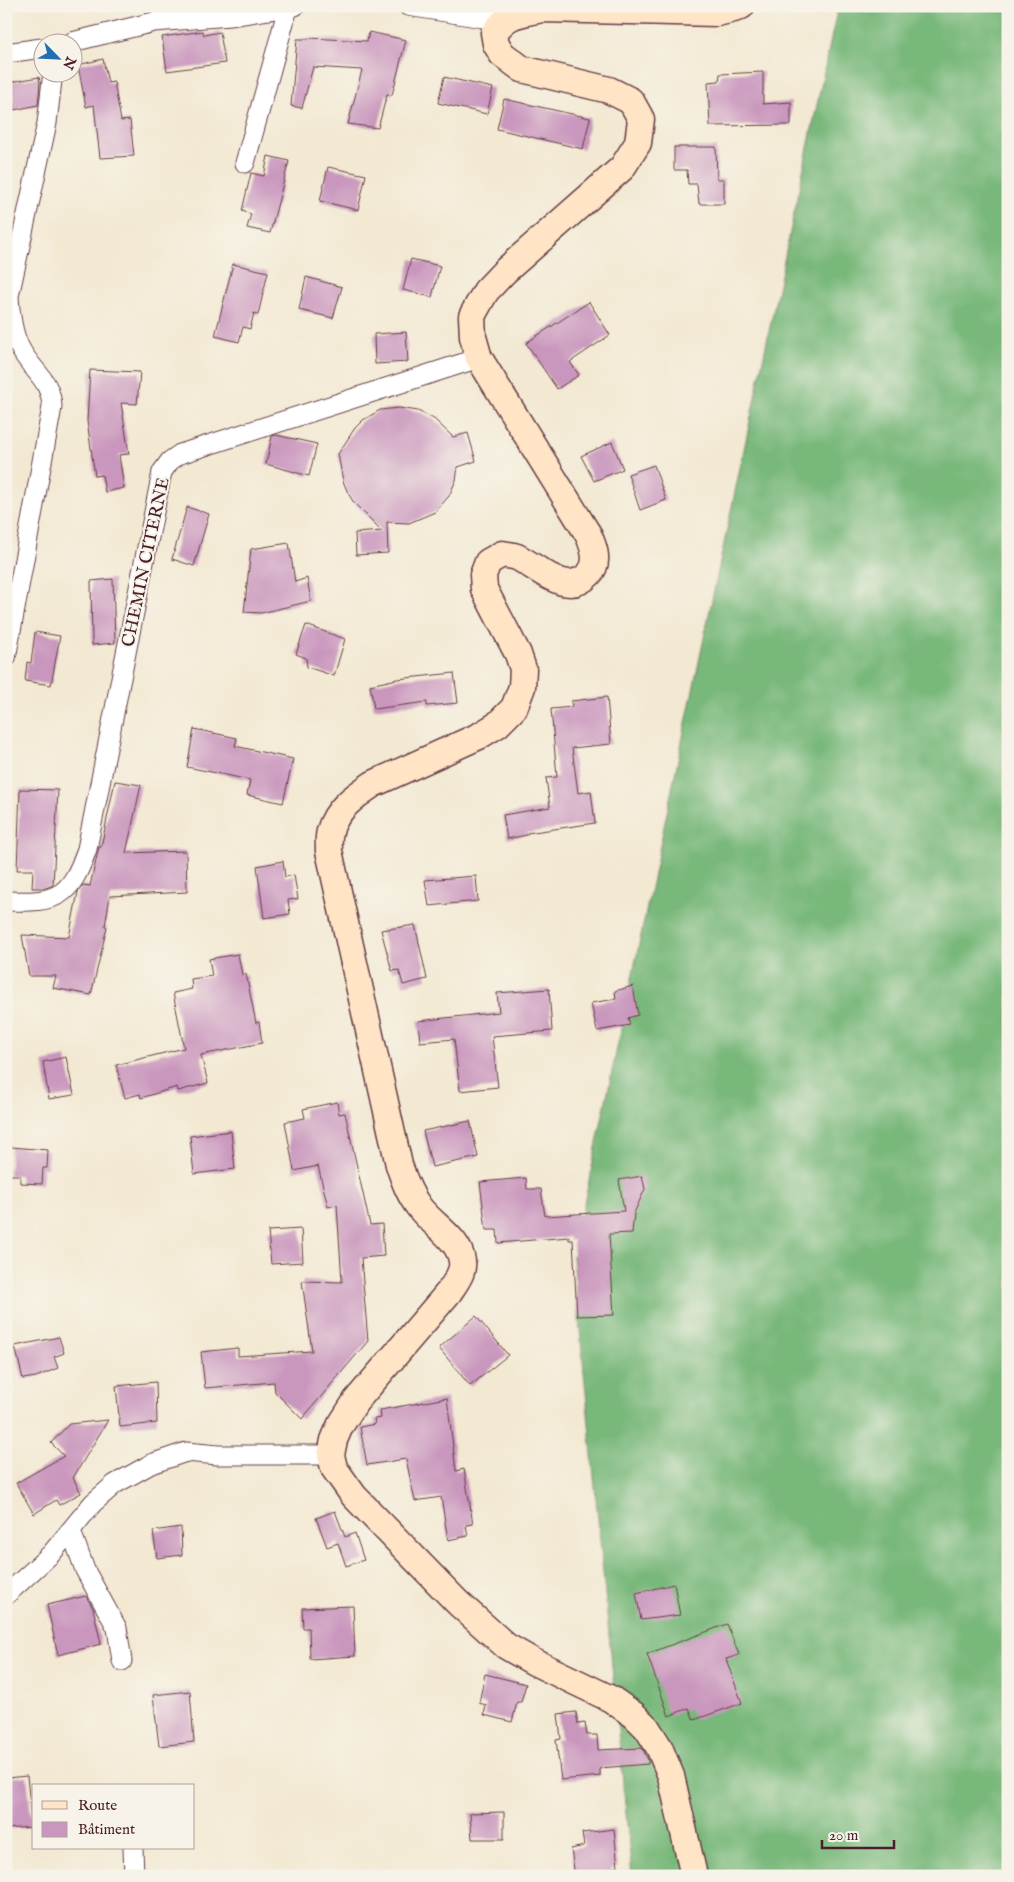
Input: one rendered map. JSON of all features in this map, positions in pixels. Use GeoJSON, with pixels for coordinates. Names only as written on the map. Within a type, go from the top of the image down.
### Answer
{"type":"FeatureCollection","features":[{"type":"Feature","properties":{"kind":"main road"},"geometry":{"type":"LineString","coordinates":[[694,1876],[671,1776],[660,1747],[647,1728],[634,1715],[611,1699],[534,1662],[506,1646],[458,1603],[354,1496],[334,1468],[331,1454],[340,1426],[356,1401],[449,1292],[460,1275],[463,1262],[459,1250],[451,1239],[420,1208],[412,1196],[402,1173],[329,851],[330,832],[340,810],[357,794],[373,784],[479,736],[497,725],[514,708],[522,687],[522,669],[518,654],[484,589],[483,575],[488,562],[502,554],[516,557],[555,580],[570,583],[584,580],[592,572],[595,561],[594,548],[588,534],[480,358],[473,337],[472,316],[486,291],[505,272],[622,168],[638,143],[641,119],[630,101],[609,90],[522,69],[502,54],[496,44],[494,33],[502,21],[516,15],[542,9],[717,13],[734,10],[741,6]]}},
{"type":"Feature","properties":{"kind":"street"},"geometry":{"type":"LineString","coordinates":[[408,6],[502,21]]}},
{"type":"Feature","properties":{"kind":"street"},"geometry":{"type":"LineString","coordinates":[[82,40],[154,22],[230,16],[291,7],[245,163]]}},
{"type":"Feature","properties":{"kind":"street"},"geometry":{"type":"LineString","coordinates":[[6,52],[32,49]]}},
{"type":"Feature","properties":{"kind":"street"},"geometry":{"type":"LineString","coordinates":[[6,658],[52,407],[52,394],[19,347],[10,313],[9,296],[47,123],[52,82]]}},
{"type":"Feature","properties":{"kind":"street","name":"CHEMIN CITERNE"},"geometry":{"type":"LineString","coordinates":[[6,900],[36,902],[56,897],[72,884],[81,867],[89,839],[162,472],[170,461],[180,454],[480,358]]}},
{"type":"Feature","properties":{"kind":"street"},"geometry":{"type":"LineString","coordinates":[[6,1595],[51,1554],[93,1502],[115,1484],[136,1471],[186,1452],[218,1455],[331,1454]]}},
{"type":"Feature","properties":{"kind":"street"},"geometry":{"type":"LineString","coordinates":[[70,1531],[85,1570],[117,1628],[122,1661]]}},
{"type":"Feature","properties":{"kind":"street"},"geometry":{"type":"LineString","coordinates":[[132,1850],[134,1876]]}},
{"type":"Feature","properties":{"kind":"green space"},"geometry":{"type":"Polygon","coordinates":[[[838,6],[1008,6],[1008,1876],[632,1876],[573,1256],[838,6]]]}},
{"type":"Feature","properties":{"kind":"building"},"geometry":{"type":"Polygon","coordinates":[[[203,31],[204,35],[220,32],[225,63],[167,71],[162,37],[203,31]]]}},
{"type":"Feature","properties":{"kind":"building"},"geometry":{"type":"Polygon","coordinates":[[[369,32],[406,40],[392,95],[387,94],[378,128],[348,124],[362,70],[313,67],[302,108],[291,106],[297,39],[367,41],[369,32]]]}},
{"type":"Feature","properties":{"kind":"building"},"geometry":{"type":"Polygon","coordinates":[[[103,59],[108,83],[114,82],[121,121],[130,120],[134,156],[100,158],[94,105],[86,107],[81,82],[82,64],[103,59]]]}},
{"type":"Feature","properties":{"kind":"building"},"geometry":{"type":"Polygon","coordinates":[[[763,72],[763,104],[791,102],[791,125],[710,126],[708,82],[719,81],[720,74],[763,72]]]}},
{"type":"Feature","properties":{"kind":"building"},"geometry":{"type":"Polygon","coordinates":[[[444,77],[493,88],[487,114],[438,103],[444,77]]]}},
{"type":"Feature","properties":{"kind":"building"},"geometry":{"type":"Polygon","coordinates":[[[32,78],[32,82],[40,82],[38,105],[14,110],[11,82],[32,78]]]}},
{"type":"Feature","properties":{"kind":"building"},"geometry":{"type":"Polygon","coordinates":[[[504,99],[590,118],[583,149],[497,129],[504,99]]]}},
{"type":"Feature","properties":{"kind":"building"},"geometry":{"type":"Polygon","coordinates":[[[674,147],[716,147],[717,179],[724,179],[724,204],[699,204],[697,184],[688,184],[687,170],[674,170],[674,147]]]}},
{"type":"Feature","properties":{"kind":"building"},"geometry":{"type":"Polygon","coordinates":[[[268,156],[289,161],[270,233],[247,228],[251,214],[242,211],[251,173],[264,176],[268,156]]]}},
{"type":"Feature","properties":{"kind":"building"},"geometry":{"type":"Polygon","coordinates":[[[328,167],[366,175],[358,210],[320,201],[328,167]]]}},
{"type":"Feature","properties":{"kind":"building"},"geometry":{"type":"Polygon","coordinates":[[[411,259],[440,266],[432,297],[403,290],[411,259]]]}},
{"type":"Feature","properties":{"kind":"building"},"geometry":{"type":"Polygon","coordinates":[[[233,264],[268,272],[258,315],[254,313],[250,329],[243,327],[239,342],[215,336],[233,264]]]}},
{"type":"Feature","properties":{"kind":"building"},"geometry":{"type":"Polygon","coordinates":[[[306,277],[342,287],[333,318],[299,310],[306,277]]]}},
{"type":"Feature","properties":{"kind":"building"},"geometry":{"type":"Polygon","coordinates":[[[589,302],[610,335],[570,362],[579,375],[557,389],[526,343],[589,302]]]}},
{"type":"Feature","properties":{"kind":"building"},"geometry":{"type":"Polygon","coordinates":[[[406,332],[408,362],[375,364],[374,334],[406,332]]]}},
{"type":"Feature","properties":{"kind":"building"},"geometry":{"type":"Polygon","coordinates":[[[90,370],[140,372],[137,404],[121,403],[129,454],[119,455],[124,488],[105,492],[102,475],[95,476],[87,421],[90,370]]]}},
{"type":"Feature","properties":{"kind":"building"},"geometry":{"type":"Polygon","coordinates":[[[399,408],[418,411],[434,419],[453,437],[468,433],[476,461],[458,467],[456,480],[449,496],[435,512],[409,523],[387,522],[388,553],[356,555],[355,533],[382,531],[354,503],[348,493],[343,481],[338,454],[355,428],[363,420],[380,410],[399,408]]]}},
{"type":"Feature","properties":{"kind":"building"},"geometry":{"type":"Polygon","coordinates":[[[276,435],[317,444],[309,476],[266,464],[272,436],[276,435]]]}},
{"type":"Feature","properties":{"kind":"building"},"geometry":{"type":"Polygon","coordinates":[[[612,442],[623,469],[594,481],[581,456],[612,442]]]}},
{"type":"Feature","properties":{"kind":"building"},"geometry":{"type":"Polygon","coordinates":[[[654,465],[666,500],[640,510],[628,474],[654,465]]]}},
{"type":"Feature","properties":{"kind":"building"},"geometry":{"type":"Polygon","coordinates":[[[187,507],[209,514],[194,566],[172,559],[187,507]]]}},
{"type":"Feature","properties":{"kind":"building"},"geometry":{"type":"Polygon","coordinates":[[[289,543],[295,582],[307,578],[311,601],[261,613],[244,612],[251,549],[289,543]]]}},
{"type":"Feature","properties":{"kind":"building"},"geometry":{"type":"Polygon","coordinates":[[[113,579],[115,643],[92,645],[91,581],[113,579]]]}},
{"type":"Feature","properties":{"kind":"building"},"geometry":{"type":"Polygon","coordinates":[[[306,625],[345,639],[334,676],[307,667],[306,658],[296,654],[306,625]]]}},
{"type":"Feature","properties":{"kind":"building"},"geometry":{"type":"Polygon","coordinates":[[[35,632],[60,636],[51,685],[25,681],[27,662],[31,663],[35,632]]]}},
{"type":"Feature","properties":{"kind":"building"},"geometry":{"type":"Polygon","coordinates":[[[454,673],[458,703],[427,706],[427,702],[374,709],[370,685],[397,679],[454,673]]]}},
{"type":"Feature","properties":{"kind":"building"},"geometry":{"type":"Polygon","coordinates":[[[607,697],[611,744],[572,748],[578,793],[591,791],[595,823],[527,833],[527,835],[507,839],[503,815],[550,807],[546,778],[557,777],[551,709],[572,707],[571,701],[607,697]]]}},
{"type":"Feature","properties":{"kind":"building"},"geometry":{"type":"Polygon","coordinates":[[[194,729],[237,738],[235,746],[293,759],[283,803],[247,795],[250,780],[187,767],[194,729]]]}},
{"type":"Feature","properties":{"kind":"building"},"geometry":{"type":"Polygon","coordinates":[[[115,781],[141,785],[126,853],[186,851],[187,892],[110,896],[105,926],[107,927],[91,995],[53,988],[56,976],[29,976],[22,935],[69,937],[78,892],[83,885],[90,886],[99,847],[101,847],[115,781]]]}},
{"type":"Feature","properties":{"kind":"building"},"geometry":{"type":"Polygon","coordinates":[[[20,789],[58,790],[53,885],[46,888],[32,888],[33,870],[17,870],[20,789]]]}},
{"type":"Feature","properties":{"kind":"building"},"geometry":{"type":"Polygon","coordinates":[[[283,861],[285,877],[294,875],[298,899],[288,900],[290,914],[264,918],[257,866],[283,861]]]}},
{"type":"Feature","properties":{"kind":"building"},"geometry":{"type":"Polygon","coordinates":[[[476,876],[478,901],[429,906],[425,880],[476,876]]]}},
{"type":"Feature","properties":{"kind":"building"},"geometry":{"type":"Polygon","coordinates":[[[415,925],[427,979],[403,985],[399,970],[392,971],[381,930],[415,925]]]}},
{"type":"Feature","properties":{"kind":"building"},"geometry":{"type":"Polygon","coordinates":[[[238,954],[242,975],[246,974],[256,1023],[259,1022],[262,1043],[201,1055],[208,1083],[178,1091],[177,1087],[141,1098],[140,1094],[125,1098],[116,1065],[184,1048],[173,993],[192,989],[191,979],[212,976],[209,959],[238,954]]]}},
{"type":"Feature","properties":{"kind":"building"},"geometry":{"type":"Polygon","coordinates":[[[633,986],[638,1015],[628,1018],[630,1025],[597,1031],[591,1003],[616,999],[615,991],[633,986]]]}},
{"type":"Feature","properties":{"kind":"building"},"geometry":{"type":"Polygon","coordinates":[[[549,989],[552,1031],[492,1036],[498,1087],[460,1091],[454,1039],[420,1042],[418,1021],[499,1012],[497,993],[549,989]]]}},
{"type":"Feature","properties":{"kind":"building"},"geometry":{"type":"Polygon","coordinates":[[[66,1057],[74,1095],[49,1099],[43,1062],[66,1057]]]}},
{"type":"Feature","properties":{"kind":"building"},"geometry":{"type":"Polygon","coordinates":[[[337,1102],[339,1114],[345,1113],[370,1225],[382,1224],[384,1256],[361,1258],[368,1341],[302,1419],[275,1392],[274,1382],[205,1388],[201,1352],[238,1348],[238,1356],[312,1351],[302,1281],[342,1282],[337,1205],[328,1207],[318,1166],[294,1171],[285,1122],[305,1118],[303,1109],[337,1102]]]}},
{"type":"Feature","properties":{"kind":"building"},"geometry":{"type":"Polygon","coordinates":[[[470,1121],[478,1157],[432,1167],[423,1131],[470,1121]]]}},
{"type":"Feature","properties":{"kind":"building"},"geometry":{"type":"Polygon","coordinates":[[[231,1131],[235,1169],[194,1174],[190,1136],[231,1131]]]}},
{"type":"Feature","properties":{"kind":"building"},"geometry":{"type":"Polygon","coordinates":[[[11,1147],[48,1150],[47,1168],[43,1168],[42,1184],[20,1183],[20,1175],[9,1175],[11,1147]]]}},
{"type":"Feature","properties":{"kind":"building"},"geometry":{"type":"Polygon","coordinates":[[[642,1176],[645,1189],[634,1213],[632,1233],[609,1234],[614,1315],[577,1316],[573,1240],[569,1240],[569,1237],[498,1243],[497,1230],[486,1230],[480,1182],[526,1178],[527,1189],[541,1189],[545,1216],[624,1211],[619,1180],[642,1176]]]}},
{"type":"Feature","properties":{"kind":"building"},"geometry":{"type":"Polygon","coordinates":[[[301,1229],[303,1262],[271,1264],[268,1231],[301,1229]]]}},
{"type":"Feature","properties":{"kind":"building"},"geometry":{"type":"Polygon","coordinates":[[[476,1316],[508,1355],[470,1386],[439,1348],[476,1316]]]}},
{"type":"Feature","properties":{"kind":"building"},"geometry":{"type":"Polygon","coordinates":[[[59,1337],[64,1353],[54,1357],[58,1368],[36,1377],[23,1379],[15,1346],[59,1337]]]}},
{"type":"Feature","properties":{"kind":"building"},"geometry":{"type":"Polygon","coordinates":[[[156,1382],[157,1423],[120,1427],[116,1386],[156,1382]]]}},
{"type":"Feature","properties":{"kind":"building"},"geometry":{"type":"Polygon","coordinates":[[[447,1398],[456,1471],[464,1469],[473,1524],[466,1525],[468,1536],[448,1540],[441,1497],[415,1501],[406,1459],[367,1465],[360,1427],[375,1424],[374,1419],[381,1418],[380,1410],[447,1398]]]}},
{"type":"Feature","properties":{"kind":"building"},"geometry":{"type":"Polygon","coordinates":[[[108,1420],[73,1478],[81,1493],[59,1505],[56,1500],[34,1514],[16,1483],[64,1456],[51,1443],[69,1424],[108,1420]]]}},
{"type":"Feature","properties":{"kind":"building"},"geometry":{"type":"Polygon","coordinates":[[[335,1511],[345,1537],[355,1533],[364,1560],[346,1566],[338,1543],[327,1547],[316,1518],[335,1511]]]}},
{"type":"Feature","properties":{"kind":"building"},"geometry":{"type":"Polygon","coordinates":[[[181,1527],[182,1555],[157,1558],[153,1531],[181,1527]]]}},
{"type":"Feature","properties":{"kind":"building"},"geometry":{"type":"Polygon","coordinates":[[[674,1584],[680,1615],[641,1620],[636,1593],[674,1584]]]}},
{"type":"Feature","properties":{"kind":"building"},"geometry":{"type":"Polygon","coordinates":[[[86,1596],[93,1608],[101,1644],[58,1655],[47,1605],[86,1596]]]}},
{"type":"Feature","properties":{"kind":"building"},"geometry":{"type":"Polygon","coordinates":[[[353,1606],[355,1656],[310,1659],[309,1628],[303,1628],[302,1608],[353,1606]]]}},
{"type":"Feature","properties":{"kind":"building"},"geometry":{"type":"Polygon","coordinates":[[[727,1624],[739,1655],[726,1659],[742,1703],[694,1720],[689,1708],[669,1716],[647,1654],[727,1624]]]}},
{"type":"Feature","properties":{"kind":"building"},"geometry":{"type":"Polygon","coordinates":[[[485,1674],[526,1684],[521,1702],[517,1702],[512,1722],[484,1715],[486,1705],[479,1703],[485,1674]]]}},
{"type":"Feature","properties":{"kind":"building"},"geometry":{"type":"Polygon","coordinates":[[[190,1691],[194,1742],[159,1746],[153,1695],[190,1691]]]}},
{"type":"Feature","properties":{"kind":"building"},"geometry":{"type":"Polygon","coordinates":[[[576,1712],[578,1724],[585,1723],[587,1735],[597,1735],[598,1750],[642,1748],[648,1764],[600,1768],[600,1776],[561,1780],[556,1740],[561,1739],[558,1714],[576,1712]]]}},
{"type":"Feature","properties":{"kind":"building"},"geometry":{"type":"Polygon","coordinates":[[[27,1776],[32,1827],[6,1829],[6,1778],[27,1776]]]}},
{"type":"Feature","properties":{"kind":"building"},"geometry":{"type":"Polygon","coordinates":[[[504,1812],[504,1839],[472,1839],[470,1813],[504,1812]]]}},
{"type":"Feature","properties":{"kind":"building"},"geometry":{"type":"Polygon","coordinates":[[[614,1829],[618,1867],[611,1868],[611,1876],[575,1876],[571,1849],[584,1846],[582,1833],[614,1829]]]}}]}
